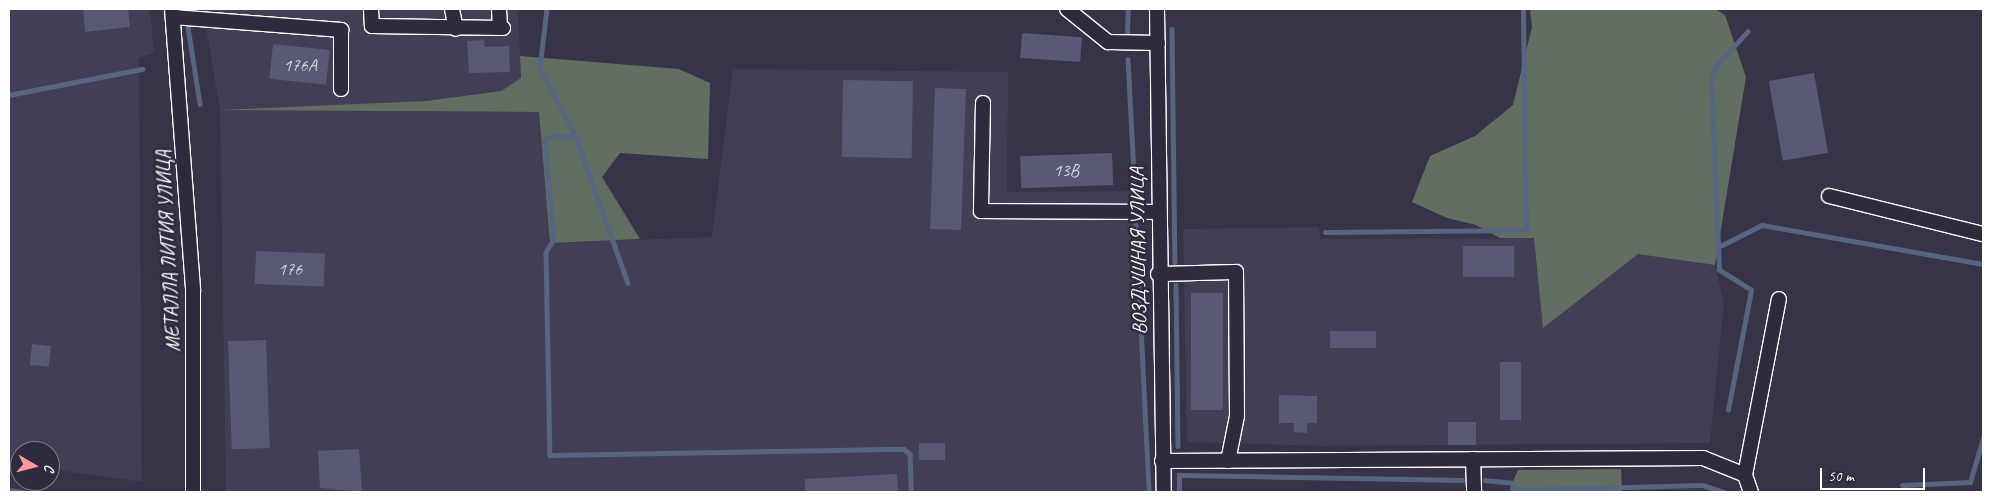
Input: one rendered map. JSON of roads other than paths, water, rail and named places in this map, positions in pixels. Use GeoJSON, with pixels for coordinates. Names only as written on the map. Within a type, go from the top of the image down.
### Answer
{"type":"FeatureCollection","features":[{"type":"Feature","properties":{"kind":"street"},"geometry":{"type":"LineString","coordinates":[[371,9],[372,26],[456,29],[501,28],[498,9]]}},
{"type":"Feature","properties":{"kind":"street"},"geometry":{"type":"LineString","coordinates":[[452,9],[456,29]]}},
{"type":"Feature","properties":{"kind":"street"},"geometry":{"type":"LineString","coordinates":[[1067,9],[1108,42],[1158,43]]}},
{"type":"Feature","properties":{"kind":"street","name":"ВОЗДУШНАЯ УЛИЦА"},"geometry":{"type":"LineString","coordinates":[[1157,9],[1157,212],[1164,492]]}},
{"type":"Feature","properties":{"kind":"street"},"geometry":{"type":"LineString","coordinates":[[172,13],[341,30],[341,89]]}},
{"type":"Feature","properties":{"kind":"street","name":"МЕТАЛЛА ЛИТИЯ УЛИЦА"},"geometry":{"type":"LineString","coordinates":[[172,13],[193,291],[193,492]]}},
{"type":"Feature","properties":{"kind":"street"},"geometry":{"type":"LineString","coordinates":[[983,103],[981,212],[1157,212]]}},
{"type":"Feature","properties":{"kind":"street"},"geometry":{"type":"LineString","coordinates":[[1829,196],[1983,234]]}},
{"type":"Feature","properties":{"kind":"street"},"geometry":{"type":"LineString","coordinates":[[1158,274],[1236,272],[1237,416],[1228,461]]}},
{"type":"Feature","properties":{"kind":"street"},"geometry":{"type":"LineString","coordinates":[[1750,492],[1745,475],[1779,299]]}},
{"type":"Feature","properties":{"kind":"street"},"geometry":{"type":"LineString","coordinates":[[1162,461],[1702,458],[1745,475]]}},
{"type":"Feature","properties":{"kind":"street"},"geometry":{"type":"LineString","coordinates":[[1473,459],[1474,492]]}},
{"type":"Feature","properties":{"kind":"waterway"},"geometry":{"type":"LineString","coordinates":[[547,9],[540,68],[576,137],[628,283]]}},
{"type":"Feature","properties":{"kind":"waterway"},"geometry":{"type":"LineString","coordinates":[[1127,33],[1128,9]]}},
{"type":"Feature","properties":{"kind":"waterway"},"geometry":{"type":"LineString","coordinates":[[1325,232],[1526,230],[1523,9]]}},
{"type":"Feature","properties":{"kind":"waterway"},"geometry":{"type":"LineString","coordinates":[[188,27],[200,104]]}},
{"type":"Feature","properties":{"kind":"waterway"},"geometry":{"type":"LineString","coordinates":[[1172,29],[1175,262]]}},
{"type":"Feature","properties":{"kind":"waterway"},"geometry":{"type":"LineString","coordinates":[[1728,410],[1751,290],[1719,270],[1711,78],[1716,66],[1748,31]]}},
{"type":"Feature","properties":{"kind":"waterway"},"geometry":{"type":"LineString","coordinates":[[1128,59],[1135,193]]}},
{"type":"Feature","properties":{"kind":"waterway"},"geometry":{"type":"LineString","coordinates":[[9,95],[142,69]]}},
{"type":"Feature","properties":{"kind":"waterway"},"geometry":{"type":"LineString","coordinates":[[576,137],[552,136],[545,140],[554,239],[546,253],[550,455],[904,449],[910,454],[911,492]]}},
{"type":"Feature","properties":{"kind":"waterway"},"geometry":{"type":"LineString","coordinates":[[1136,225],[1149,492]]}},
{"type":"Feature","properties":{"kind":"waterway"},"geometry":{"type":"LineString","coordinates":[[1718,247],[1762,225],[1983,264]]}},
{"type":"Feature","properties":{"kind":"waterway"},"geometry":{"type":"LineString","coordinates":[[1176,285],[1178,446]]}},
{"type":"Feature","properties":{"kind":"waterway"},"geometry":{"type":"LineString","coordinates":[[1902,485],[1970,482],[1983,438]]}},
{"type":"Feature","properties":{"kind":"waterway"},"geometry":{"type":"LineString","coordinates":[[1179,492],[1179,475],[1462,480]]}},
{"type":"Feature","properties":{"kind":"waterway"},"geometry":{"type":"LineString","coordinates":[[1485,480],[1513,483],[1515,491]]}},
{"type":"Feature","properties":{"kind":"waterway"},"geometry":{"type":"LineString","coordinates":[[1515,490],[1702,485],[1724,492]]}},
{"type":"Feature","properties":{"kind":"waterway"},"geometry":{"type":"LineString","coordinates":[[9,490],[24,492]]}}]}
